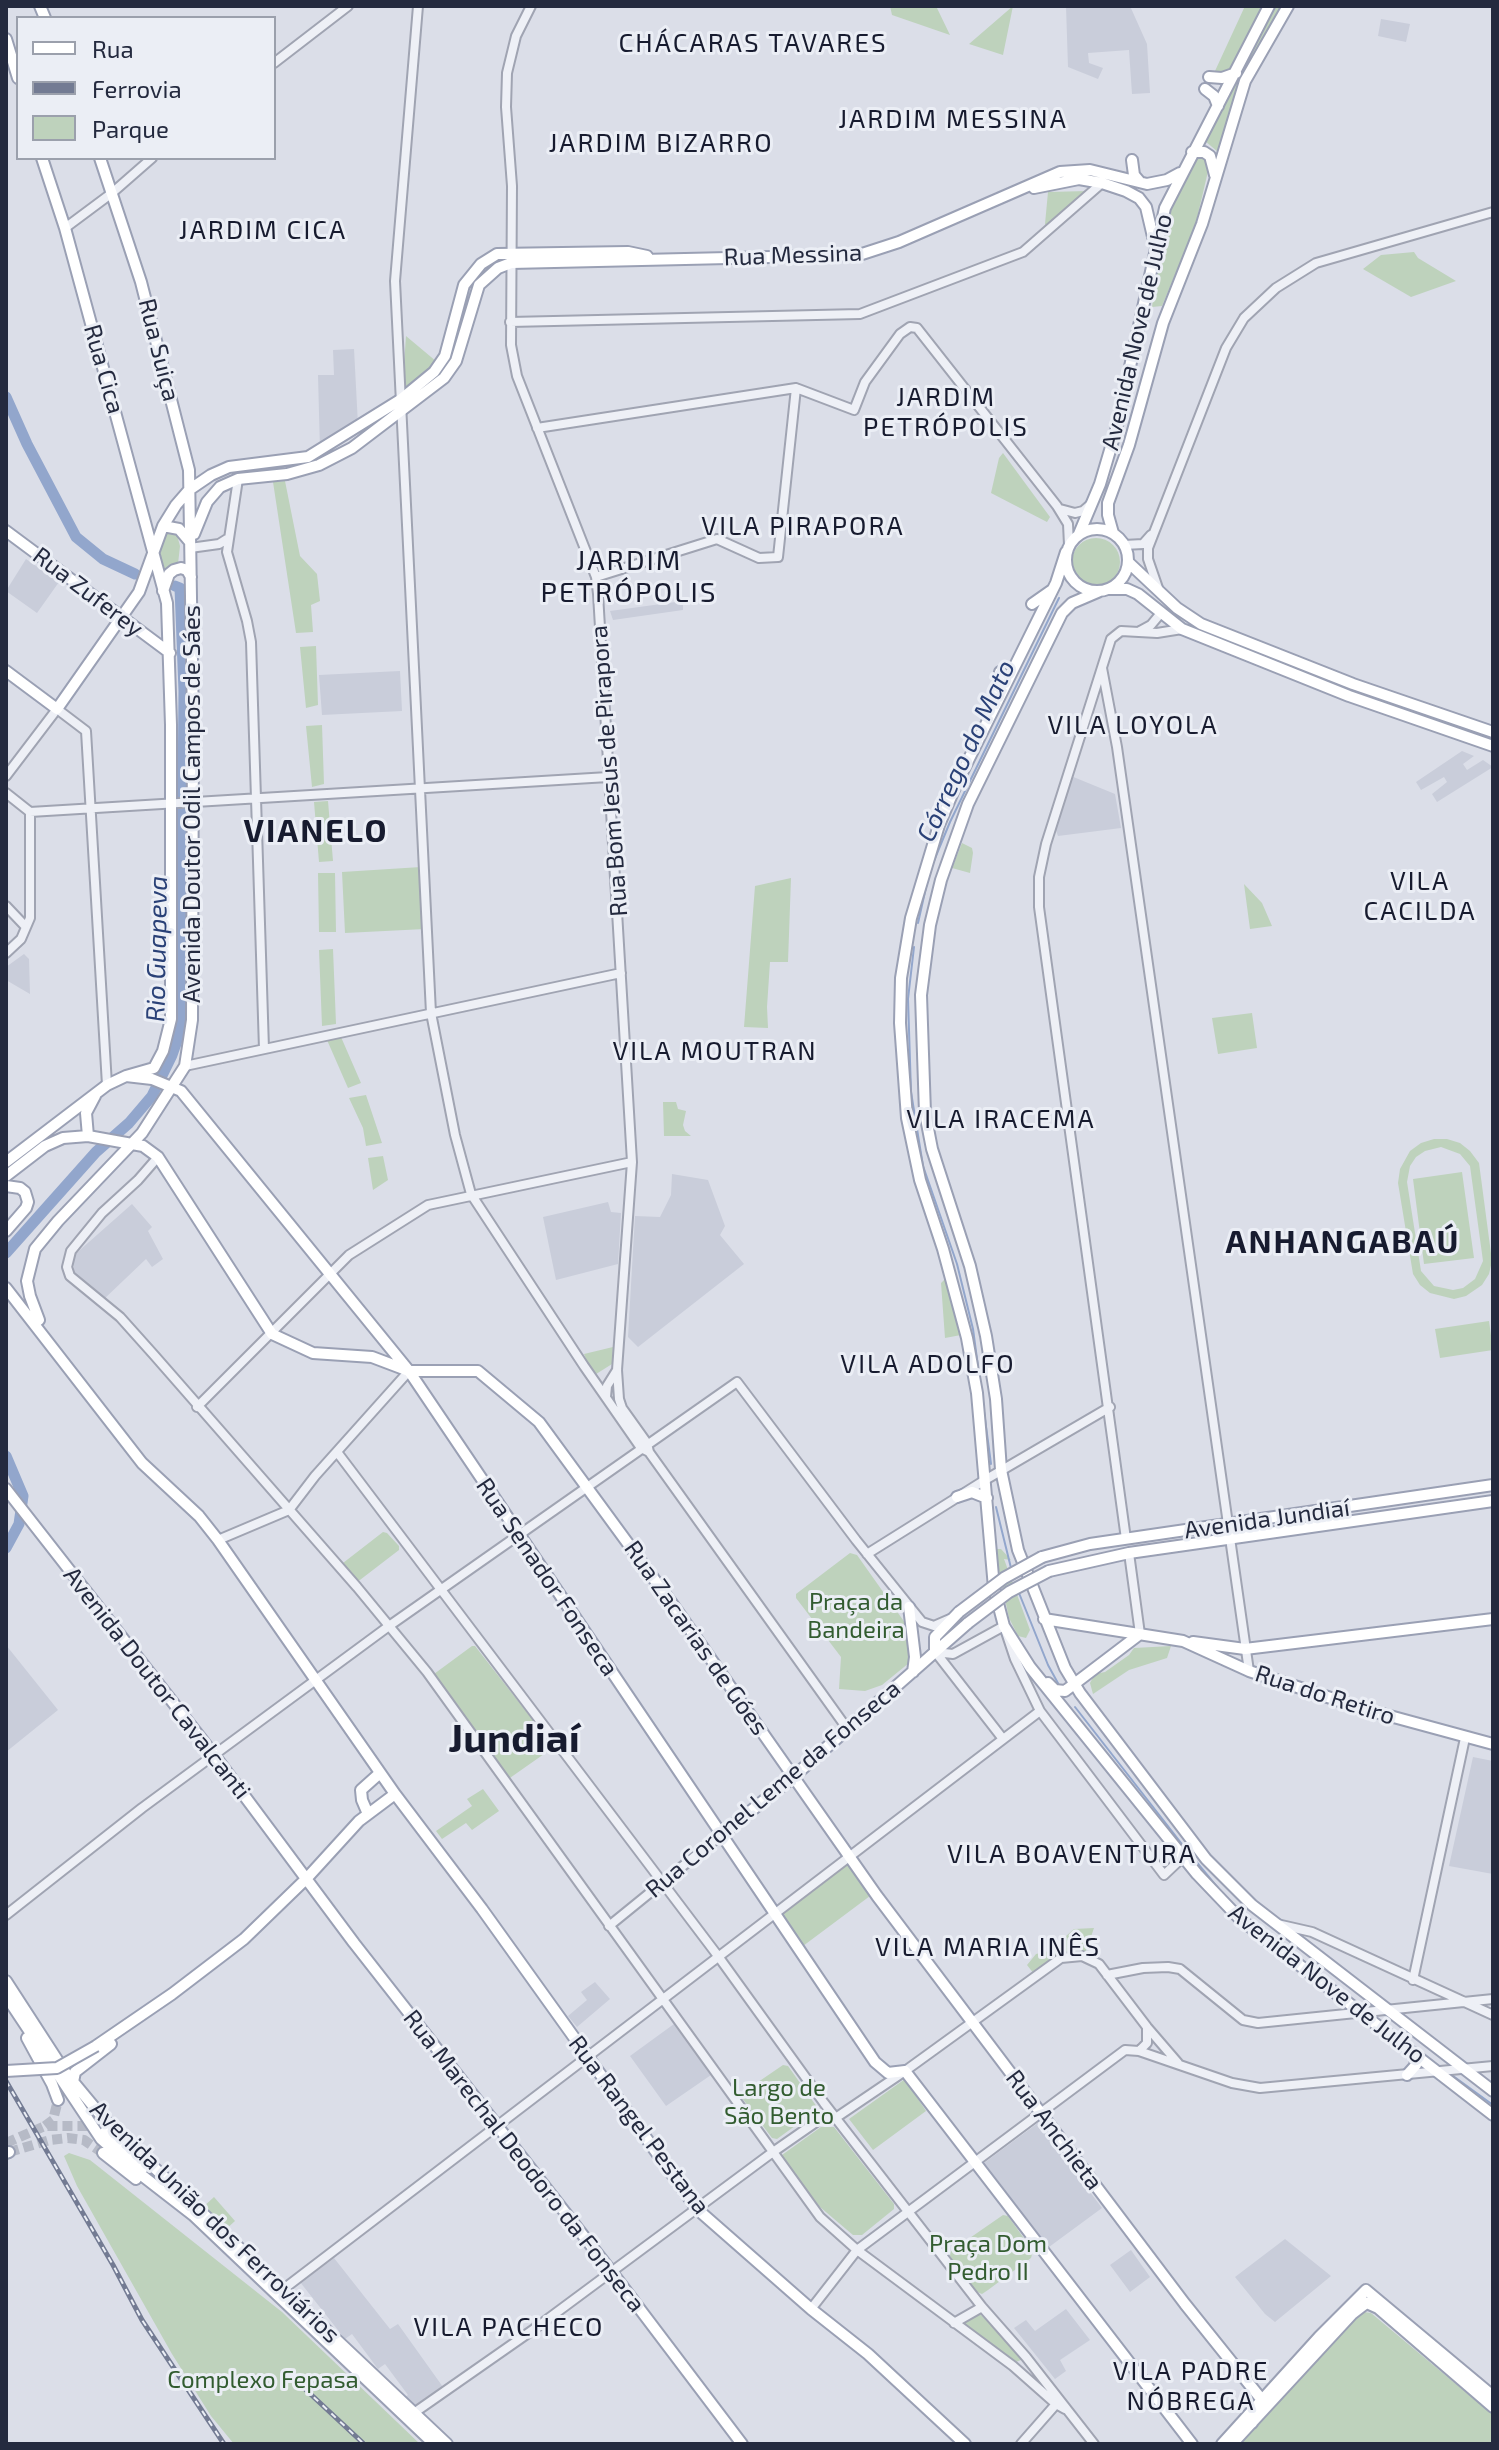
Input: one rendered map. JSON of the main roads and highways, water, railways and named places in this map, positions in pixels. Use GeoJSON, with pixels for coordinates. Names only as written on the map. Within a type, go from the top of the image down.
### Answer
{"type":"FeatureCollection","features":[{"type":"Feature","properties":{"kind":"main road","name":"Avenida Nove de Julho"},"geometry":{"type":"LineString","coordinates":[[1079,534],[1116,430],[1165,208],[1180,173],[1269,6]]}},
{"type":"Feature","properties":{"kind":"main road","name":"Avenida Nove de Julho"},"geometry":{"type":"LineString","coordinates":[[1113,533],[1108,520],[1108,503],[1129,445],[1169,303],[1202,224],[1245,81],[1288,6]]}},
{"type":"Feature","properties":{"kind":"main road"},"geometry":{"type":"LineString","coordinates":[[6,41],[16,72]]}},
{"type":"Feature","properties":{"kind":"main road"},"geometry":{"type":"LineString","coordinates":[[1209,77],[1222,78],[1236,73]]}},
{"type":"Feature","properties":{"kind":"main road"},"geometry":{"type":"LineString","coordinates":[[1205,89],[1214,96],[1218,106]]}},
{"type":"Feature","properties":{"kind":"main road"},"geometry":{"type":"LineString","coordinates":[[1192,152],[1204,152],[1210,156],[1215,177]]}},
{"type":"Feature","properties":{"kind":"main road","name":"Rua Cica"},"geometry":{"type":"LineString","coordinates":[[43,160],[65,228],[161,587]]}},
{"type":"Feature","properties":{"kind":"main road","name":"Rua Suiça"},"geometry":{"type":"LineString","coordinates":[[101,160],[141,282],[189,470],[190,545]]}},
{"type":"Feature","properties":{"kind":"main road"},"geometry":{"type":"LineString","coordinates":[[1132,160],[1134,175],[1148,192],[1139,198],[1146,207],[1155,244]]}},
{"type":"Feature","properties":{"kind":"main road","name":"Rua Messina"},"geometry":{"type":"LineString","coordinates":[[511,258],[859,255],[887,247],[1049,175],[1071,170],[1097,171],[1144,184]]}},
{"type":"Feature","properties":{"kind":"main road"},"geometry":{"type":"LineString","coordinates":[[1144,184],[1157,183],[1180,173]]}},
{"type":"Feature","properties":{"kind":"main road","name":"Rua Messina"},"geometry":{"type":"LineString","coordinates":[[1013,193],[1079,179],[1102,183],[1139,198]]}},
{"type":"Feature","properties":{"kind":"main road"},"geometry":{"type":"LineString","coordinates":[[6,671],[57,709],[139,592],[163,526],[189,490],[229,467],[308,457],[329,447],[400,400],[434,372],[445,356],[464,285],[470,275],[497,254],[511,258]]}},
{"type":"Feature","properties":{"kind":"main road"},"geometry":{"type":"LineString","coordinates":[[190,545],[198,518],[220,487],[238,479],[287,474],[319,465],[352,448],[401,413],[452,369],[479,285],[511,258]]}},
{"type":"Feature","properties":{"kind":"main road"},"geometry":{"type":"LineString","coordinates":[[1147,290],[1150,306],[1162,309],[1169,303]]}},
{"type":"Feature","properties":{"kind":"main road"},"geometry":{"type":"LineString","coordinates":[[189,470],[211,475]]}},
{"type":"Feature","properties":{"kind":"main road"},"geometry":{"type":"LineString","coordinates":[[163,526],[179,529],[190,545]]}},
{"type":"Feature","properties":{"kind":"main road"},"geometry":{"type":"LineString","coordinates":[[1105,590],[1123,578],[1128,562],[1124,545],[1113,533],[1099,529],[1079,534],[1068,549],[1067,569],[1076,584],[1083,588],[1105,590],[1132,591],[1182,629],[1349,696],[1493,746]]}},
{"type":"Feature","properties":{"kind":"main road","name":"Rua Zuferey"},"geometry":{"type":"LineString","coordinates":[[6,531],[170,653]]}},
{"type":"Feature","properties":{"kind":"main road","name":"Avenida Doutor Odil Campos de Sáes"},"geometry":{"type":"LineString","coordinates":[[126,1076],[154,1068],[158,1063],[171,1019],[190,545]]}},
{"type":"Feature","properties":{"kind":"main road","name":"Avenida Nove de Julho"},"geometry":{"type":"LineString","coordinates":[[1068,549],[1054,588],[939,825],[911,918],[901,978],[900,1023],[907,1118],[920,1180],[967,1338],[977,1393],[994,1588],[1004,1626],[1030,1667],[1187,1850],[1240,1919],[1441,2071],[1493,2115]]}},
{"type":"Feature","properties":{"kind":"main road"},"geometry":{"type":"LineString","coordinates":[[1128,562],[1177,608],[1201,624],[1353,684],[1493,732]]}},
{"type":"Feature","properties":{"kind":"main road"},"geometry":{"type":"LineString","coordinates":[[161,587],[174,570],[187,570],[191,577]]}},
{"type":"Feature","properties":{"kind":"main road","name":"Avenida Doutor Odil Campos de Sáes"},"geometry":{"type":"LineString","coordinates":[[46,1337],[27,1281],[35,1249],[130,1142],[142,1133],[185,1066],[192,1020],[182,803],[167,603],[161,587]]}},
{"type":"Feature","properties":{"kind":"main road"},"geometry":{"type":"LineString","coordinates":[[1032,604],[1054,588]]}},
{"type":"Feature","properties":{"kind":"main road","name":"Avenida Nove de Julho"},"geometry":{"type":"LineString","coordinates":[[1105,590],[1072,603],[1062,613],[968,804],[941,880],[930,925],[920,1004],[925,1113],[932,1149],[970,1266],[986,1336],[996,1399],[1001,1470],[1018,1550],[1055,1647],[1075,1684],[1187,1850],[1276,1924],[1493,2091]]}},
{"type":"Feature","properties":{"kind":"main road"},"geometry":{"type":"LineString","coordinates":[[993,711],[1000,672]]}},
{"type":"Feature","properties":{"kind":"main road"},"geometry":{"type":"LineString","coordinates":[[911,918],[916,931],[924,931],[930,925]]}},
{"type":"Feature","properties":{"kind":"main road"},"geometry":{"type":"LineString","coordinates":[[6,1162],[103,1088],[126,1076],[170,1085]]}},
{"type":"Feature","properties":{"kind":"main road","name":"Rua Senador Fonseca"},"geometry":{"type":"LineString","coordinates":[[170,1085],[181,1091],[409,1371],[879,2067],[888,2073],[905,2071],[1192,2444]]}},
{"type":"Feature","properties":{"kind":"main road"},"geometry":{"type":"LineString","coordinates":[[88,1136],[86,1113],[103,1088]]}},
{"type":"Feature","properties":{"kind":"main road"},"geometry":{"type":"LineString","coordinates":[[6,1176],[54,1141],[88,1136],[130,1142],[153,1151],[272,1334],[313,1353],[383,1360],[409,1371]]}},
{"type":"Feature","properties":{"kind":"main road"},"geometry":{"type":"LineString","coordinates":[[6,1186],[20,1188],[28,1202],[6,1231]]}},
{"type":"Feature","properties":{"kind":"main road"},"geometry":{"type":"LineString","coordinates":[[6,1288],[46,1337]]}},
{"type":"Feature","properties":{"kind":"main road","name":"Rua Rangel Pestana"},"geometry":{"type":"LineString","coordinates":[[46,1337],[142,1463],[199,1516],[218,1540],[395,1794],[482,1909],[697,2209],[811,2309],[868,2354],[965,2444]]}},
{"type":"Feature","properties":{"kind":"main road"},"geometry":{"type":"LineString","coordinates":[[383,1360],[388,1353],[387,1346]]}},
{"type":"Feature","properties":{"kind":"main road","name":"Rua Zacarias de Góes"},"geometry":{"type":"LineString","coordinates":[[409,1371],[478,1371],[539,1422],[589,1487],[848,1858]]}},
{"type":"Feature","properties":{"kind":"main road","name":"Avenida Jundiaí"},"geometry":{"type":"LineString","coordinates":[[935,1652],[935,1637],[956,1614],[1004,1578],[1042,1557],[1066,1549],[1493,1485]]}},
{"type":"Feature","properties":{"kind":"main road"},"geometry":{"type":"LineString","coordinates":[[957,1497],[996,1486],[1008,1502]]}},
{"type":"Feature","properties":{"kind":"main road","name":"Avenida Doutor Cavalcanti"},"geometry":{"type":"LineString","coordinates":[[6,1489],[307,1878]]}},
{"type":"Feature","properties":{"kind":"main road","name":"Avenida Jundiaí"},"geometry":{"type":"LineString","coordinates":[[935,1652],[1009,1592],[1049,1571],[1129,1553],[1493,1501]]}},
{"type":"Feature","properties":{"kind":"main road"},"geometry":{"type":"LineString","coordinates":[[909,1607],[915,1657],[913,1672]]}},
{"type":"Feature","properties":{"kind":"main road","name":"Rua do Retiro"},"geometry":{"type":"LineString","coordinates":[[1044,1619],[1183,1641],[1249,1671],[1364,1709],[1493,1744]]}},
{"type":"Feature","properties":{"kind":"main road"},"geometry":{"type":"LineString","coordinates":[[1183,1641],[1245,1649],[1493,1619]]}},
{"type":"Feature","properties":{"kind":"main road"},"geometry":{"type":"LineString","coordinates":[[1123,1631],[1125,1647]]}},
{"type":"Feature","properties":{"kind":"main road"},"geometry":{"type":"LineString","coordinates":[[1030,1667],[1055,1690],[1065,1691],[1140,1634]]}},
{"type":"Feature","properties":{"kind":"main road","name":"Rua do Retiro"},"geometry":{"type":"LineString","coordinates":[[1125,1647],[1160,1638]]}},
{"type":"Feature","properties":{"kind":"main road","name":"Rua Coronel Leme da Fonseca"},"geometry":{"type":"LineString","coordinates":[[721,1835],[793,1777],[846,1727],[935,1652]]}},
{"type":"Feature","properties":{"kind":"main road"},"geometry":{"type":"LineString","coordinates":[[368,1814],[361,1790],[380,1773]]}},
{"type":"Feature","properties":{"kind":"main road"},"geometry":{"type":"LineString","coordinates":[[6,2071],[57,2068],[122,2030],[244,1939],[368,1814],[395,1794]]}},
{"type":"Feature","properties":{"kind":"main road","name":"Rua Anchieta"},"geometry":{"type":"LineString","coordinates":[[848,1858],[1185,2304],[1262,2400]]}},
{"type":"Feature","properties":{"kind":"main road","name":"Rua Marechal Deodoro da Fonseca"},"geometry":{"type":"LineString","coordinates":[[307,1878],[742,2444]]}},
{"type":"Feature","properties":{"kind":"main road","name":"Avenida União dos Ferroviários"},"geometry":{"type":"LineString","coordinates":[[6,1981],[73,2082],[109,2125],[411,2416],[447,2444]]}},
{"type":"Feature","properties":{"kind":"main road"},"geometry":{"type":"LineString","coordinates":[[6,1998],[58,2100]]}},
{"type":"Feature","properties":{"kind":"main road","name":"Avenida União dos Ferroviários"},"geometry":{"type":"LineString","coordinates":[[6,1998],[101,2139],[280,2292]]}},
{"type":"Feature","properties":{"kind":"main road"},"geometry":{"type":"LineString","coordinates":[[73,2082],[75,2072],[112,2043],[122,2030]]}},
{"type":"Feature","properties":{"kind":"main road"},"geometry":{"type":"LineString","coordinates":[[1407,2075],[1416,2065],[1414,2053]]}},
{"type":"Feature","properties":{"kind":"main road"},"geometry":{"type":"LineString","coordinates":[[105,2132],[146,2171],[175,2194],[187,2199]]}},
{"type":"Feature","properties":{"kind":"main road"},"geometry":{"type":"LineString","coordinates":[[103,2153],[145,2186],[200,2222]]}},
{"type":"Feature","properties":{"kind":"main road"},"geometry":{"type":"LineString","coordinates":[[1222,2444],[1262,2400],[1352,2314],[1363,2298]]}},
{"type":"Feature","properties":{"kind":"main road"},"geometry":{"type":"LineString","coordinates":[[1363,2298],[1493,2396]]}},
{"type":"Feature","properties":{"kind":"main road"},"geometry":{"type":"LineString","coordinates":[[1363,2298],[1493,2407]]}},
{"type":"Feature","properties":{"kind":"main road"},"geometry":{"type":"LineString","coordinates":[[1232,2444],[1323,2339]]}},
{"type":"Feature","properties":{"kind":"main road"},"geometry":{"type":"LineString","coordinates":[[1252,2423],[1263,2405],[1262,2400]]}},
{"type":"Feature","properties":{"kind":"main road","name":"Avenida União dos Ferroviários"},"geometry":{"type":"LineString","coordinates":[[411,2416],[434,2444]]}},
{"type":"Feature","properties":{"kind":"waterway","name":"Rio Guapeva"},"geometry":{"type":"LineString","coordinates":[[6,397],[76,537],[103,559],[135,574]]}},
{"type":"Feature","properties":{"kind":"waterway","name":"Rio Guapeva"},"geometry":{"type":"LineString","coordinates":[[6,1253],[96,1152],[129,1123],[152,1096],[178,1038],[181,1014],[184,691],[180,588],[175,586]]}},
{"type":"Feature","properties":{"kind":"waterway","name":"Córrego do Mato"},"geometry":{"type":"LineString","coordinates":[[931,868],[950,822],[1059,598]]}},
{"type":"Feature","properties":{"kind":"waterway","name":"Córrego do Mato"},"geometry":{"type":"LineString","coordinates":[[918,923],[929,874]]}},
{"type":"Feature","properties":{"kind":"waterway","name":"Córrego do Mato"},"geometry":{"type":"LineString","coordinates":[[914,947],[908,999],[911,1092],[923,1166],[957,1264],[973,1329],[991,1464]]}},
{"type":"Feature","properties":{"kind":"waterway","name":"Rio Guapeva"},"geometry":{"type":"LineString","coordinates":[[6,1456],[23,1496],[19,1524],[6,1548]]}},
{"type":"Feature","properties":{"kind":"waterway","name":"Córrego do Mato"},"geometry":{"type":"LineString","coordinates":[[996,1507],[1011,1568]]}},
{"type":"Feature","properties":{"kind":"waterway","name":"Córrego do Mato"},"geometry":{"type":"LineString","coordinates":[[1019,1593],[1059,1685]]}},
{"type":"Feature","properties":{"kind":"waterway","name":"Córrego do Mato"},"geometry":{"type":"LineString","coordinates":[[1075,1707],[1185,1848]]}},
{"type":"Feature","properties":{"kind":"waterway","name":"Córrego do Mato"},"geometry":{"type":"LineString","coordinates":[[1189,1853],[1218,1888]]}},
{"type":"Feature","properties":{"kind":"waterway","name":"Córrego do Mato"},"geometry":{"type":"LineString","coordinates":[[1429,2059],[1440,2067]]}},
{"type":"Feature","properties":{"kind":"waterway","name":"Córrego do Mato"},"geometry":{"type":"LineString","coordinates":[[1449,2073],[1493,2105]]}},
{"type":"Feature","properties":{"kind":"tunnel"},"geometry":{"type":"LineString","coordinates":[[45,2126],[53,2120],[58,2100]]}},
{"type":"Feature","properties":{"kind":"tunnel"},"geometry":{"type":"LineString","coordinates":[[6,2143],[45,2126],[89,2126],[99,2130]]}},
{"type":"Feature","properties":{"kind":"tunnel"},"geometry":{"type":"LineString","coordinates":[[9,2152],[68,2138],[84,2140],[103,2153]]}},
{"type":"Feature","properties":{"kind":"railway"},"geometry":{"type":"LineString","coordinates":[[6,2081],[142,2320],[224,2444]]}},
{"type":"Feature","properties":{"kind":"railway"},"geometry":{"type":"LineString","coordinates":[[305,2389],[363,2443]]}},
{"type":"Feature","properties":{"kind":"district","name":"CHÁCARAS TAVARES"},"geometry":{"type":"Point","coordinates":[753,43]}},
{"type":"Feature","properties":{"kind":"district","name":"JARDIM MESSINA"},"geometry":{"type":"Point","coordinates":[953,119]}},
{"type":"Feature","properties":{"kind":"district","name":"JARDIM BIZARRO"},"geometry":{"type":"Point","coordinates":[661,143]}},
{"type":"Feature","properties":{"kind":"district","name":"JARDIM CICA"},"geometry":{"type":"Point","coordinates":[263,230]}},
{"type":"Feature","properties":{"kind":"district","name":"JARDIM PETRÓPOLIS"},"geometry":{"type":"Point","coordinates":[946,412]}},
{"type":"Feature","properties":{"kind":"district","name":"VILA PIRAPORA"},"geometry":{"type":"Point","coordinates":[803,526]}},
{"type":"Feature","properties":{"kind":"district","name":"JARDIM PETRÓPOLIS"},"geometry":{"type":"Point","coordinates":[629,577]}},
{"type":"Feature","properties":{"kind":"district","name":"VILA LOYOLA"},"geometry":{"type":"Point","coordinates":[1133,725]}},
{"type":"Feature","properties":{"kind":"district","name":"VIANELO"},"geometry":{"type":"Point","coordinates":[316,831]}},
{"type":"Feature","properties":{"kind":"district","name":"VILA CACILDA"},"geometry":{"type":"Point","coordinates":[1420,896]}},
{"type":"Feature","properties":{"kind":"district","name":"VILA MOUTRAN"},"geometry":{"type":"Point","coordinates":[715,1051]}},
{"type":"Feature","properties":{"kind":"district","name":"VILA IRACEMA"},"geometry":{"type":"Point","coordinates":[1001,1119]}},
{"type":"Feature","properties":{"kind":"district","name":"ANHANGABAÚ"},"geometry":{"type":"Point","coordinates":[1343,1242]}},
{"type":"Feature","properties":{"kind":"district","name":"VILA ADOLFO"},"geometry":{"type":"Point","coordinates":[928,1364]}},
{"type":"Feature","properties":{"kind":"district","name":"Jundiaí"},"geometry":{"type":"Point","coordinates":[514,1739]}},
{"type":"Feature","properties":{"kind":"district","name":"VILA BOAVENTURA"},"geometry":{"type":"Point","coordinates":[1072,1854]}},
{"type":"Feature","properties":{"kind":"district","name":"VILA MARIA INÊS"},"geometry":{"type":"Point","coordinates":[988,1947]}},
{"type":"Feature","properties":{"kind":"district","name":"VILA PACHECO"},"geometry":{"type":"Point","coordinates":[509,2327]}},
{"type":"Feature","properties":{"kind":"district","name":"VILA PADRE NÓBREGA"},"geometry":{"type":"Point","coordinates":[1191,2386]}},
{"type":"Feature","properties":{"kind":"park label","name":"Praça da Bandeira"},"geometry":{"type":"Point","coordinates":[856,1616]}},
{"type":"Feature","properties":{"kind":"park label","name":"Largo de São Bento"},"geometry":{"type":"Point","coordinates":[779,2102]}},
{"type":"Feature","properties":{"kind":"park label","name":"Praça Dom Pedro II"},"geometry":{"type":"Point","coordinates":[988,2258]}},
{"type":"Feature","properties":{"kind":"park label","name":"Complexo Fepasa"},"geometry":{"type":"Point","coordinates":[263,2380]}}]}
